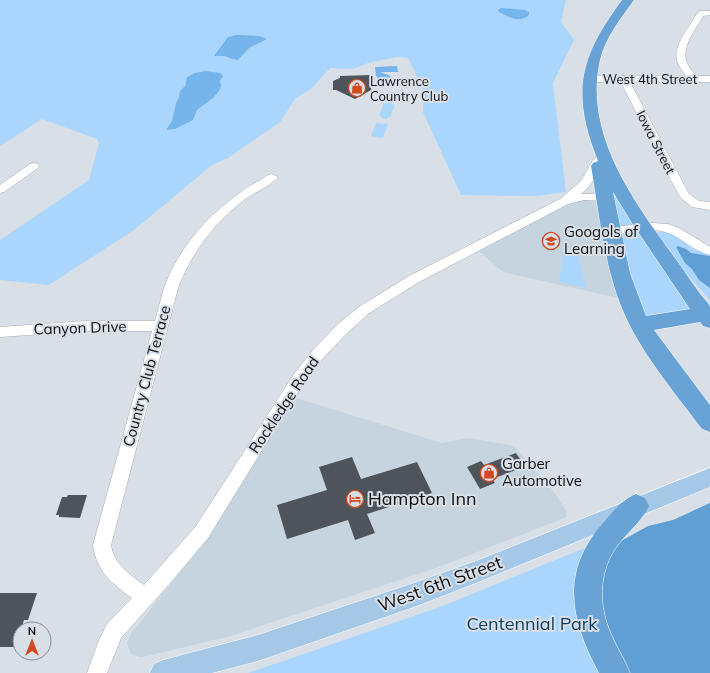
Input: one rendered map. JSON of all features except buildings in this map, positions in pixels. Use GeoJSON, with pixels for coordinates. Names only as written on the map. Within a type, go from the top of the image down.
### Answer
{"type":"FeatureCollection","features":[{"type":"Feature","properties":{"kind":"highway"},"geometry":{"type":"LineString","coordinates":[[628,0],[602,37],[593,60],[590,79],[590,109],[598,152],[613,195],[612,231],[622,283],[640,325],[658,353],[710,422]]}},
{"type":"Feature","properties":{"kind":"highway"},"geometry":{"type":"LineString","coordinates":[[613,195],[643,228],[670,266],[708,314],[640,325]]}},
{"type":"Feature","properties":{"kind":"highway"},"geometry":{"type":"LineString","coordinates":[[615,673],[603,653],[594,630],[589,609],[587,581],[591,568],[605,542],[636,506]]}},
{"type":"Feature","properties":{"kind":"main road","name":"West 6th Street"},"geometry":{"type":"LineString","coordinates":[[163,673],[258,648],[414,595],[516,556],[710,477]]}},
{"type":"Feature","properties":{"kind":"street"},"geometry":{"type":"LineString","coordinates":[[693,79],[682,63],[680,51],[700,15],[706,13]]}},
{"type":"Feature","properties":{"kind":"street","name":"West 4th Street"},"geometry":{"type":"LineString","coordinates":[[590,79],[693,79],[709,81]]}},
{"type":"Feature","properties":{"kind":"street","name":"Iowa Street"},"geometry":{"type":"LineString","coordinates":[[624,79],[669,168],[685,196],[693,202],[710,206]]}},
{"type":"Feature","properties":{"kind":"street"},"geometry":{"type":"LineString","coordinates":[[564,202],[588,182],[598,152]]}},
{"type":"Feature","properties":{"kind":"street"},"geometry":{"type":"LineString","coordinates":[[0,190],[34,166]]}},
{"type":"Feature","properties":{"kind":"street","name":"Country Club Terrace"},"geometry":{"type":"LineString","coordinates":[[145,597],[109,567],[103,557],[102,545],[173,282],[192,246],[207,228],[228,207],[272,177]]}},
{"type":"Feature","properties":{"kind":"street"},"geometry":{"type":"LineString","coordinates":[[564,202],[584,197],[613,195]]}},
{"type":"Feature","properties":{"kind":"street","name":"Rockledge Road"},"geometry":{"type":"LineString","coordinates":[[97,673],[109,640],[114,631],[202,532],[299,378],[319,353],[343,328],[364,310],[414,278],[564,202]]}},
{"type":"Feature","properties":{"kind":"street"},"geometry":{"type":"LineString","coordinates":[[612,231],[658,227],[669,229],[681,235],[694,245],[710,251]]}},
{"type":"Feature","properties":{"kind":"street","name":"Canyon Drive"},"geometry":{"type":"LineString","coordinates":[[0,332],[86,326],[161,326]]}},
{"type":"Feature","properties":{"kind":"shaded area"},"geometry":{"type":"Polygon","coordinates":[[[501,8],[525,10],[529,12],[529,15],[522,19],[514,19],[499,12],[498,10],[501,8]]]}},
{"type":"Feature","properties":{"kind":"shaded area"},"geometry":{"type":"Polygon","coordinates":[[[236,35],[259,36],[267,39],[249,48],[238,60],[225,56],[214,56],[228,37],[236,35]]]}},
{"type":"Feature","properties":{"kind":"shaded area"},"geometry":{"type":"Polygon","coordinates":[[[397,66],[398,72],[380,72],[391,76],[382,82],[376,76],[375,67],[397,66]]]}},
{"type":"Feature","properties":{"kind":"shaded area"},"geometry":{"type":"Polygon","coordinates":[[[206,71],[220,73],[223,76],[220,81],[221,86],[219,91],[213,98],[197,110],[193,120],[175,129],[166,130],[172,121],[180,91],[185,86],[187,77],[195,73],[206,71]]]}},
{"type":"Feature","properties":{"kind":"shaded area","name":"Googols of Learning"},"geometry":{"type":"Polygon","coordinates":[[[588,199],[598,202],[622,299],[503,272],[478,250],[570,203],[588,199]]]}},
{"type":"Feature","properties":{"kind":"shaded area"},"geometry":{"type":"Polygon","coordinates":[[[678,246],[691,253],[710,256],[710,288],[699,280],[692,269],[685,263],[676,247],[678,246]]]}},
{"type":"Feature","properties":{"kind":"shaded area"},"geometry":{"type":"Polygon","coordinates":[[[293,397],[442,443],[469,438],[514,446],[554,492],[565,509],[567,517],[436,568],[231,636],[143,657],[131,654],[127,643],[132,632],[190,560],[293,397]]]}},
{"type":"Feature","properties":{"kind":"shaded area"},"geometry":{"type":"Polygon","coordinates":[[[710,503],[710,673],[626,673],[604,634],[600,577],[612,551],[621,541],[648,526],[673,520],[710,503]]]}},
{"type":"Feature","properties":{"kind":"green space","name":"Lawrence Country Club"},"geometry":{"type":"Polygon","coordinates":[[[0,0],[566,0],[561,22],[574,40],[553,83],[566,192],[536,196],[461,195],[423,112],[424,91],[408,58],[397,57],[368,63],[353,69],[330,68],[312,88],[295,99],[280,122],[228,158],[212,165],[134,230],[49,285],[0,280],[0,240],[89,180],[99,143],[97,139],[42,119],[0,146],[0,0]]]}},
{"type":"Feature","properties":{"kind":"green space"},"geometry":{"type":"Polygon","coordinates":[[[387,102],[393,102],[392,104],[395,105],[390,117],[387,119],[381,118],[381,116],[379,116],[384,103],[386,104],[387,102]]]}},
{"type":"Feature","properties":{"kind":"green space"},"geometry":{"type":"Polygon","coordinates":[[[376,123],[388,124],[383,138],[371,136],[376,123]]]}},
{"type":"Feature","properties":{"kind":"green space"},"geometry":{"type":"Polygon","coordinates":[[[618,197],[634,225],[619,226],[609,200],[618,197]]]}},
{"type":"Feature","properties":{"kind":"green space"},"geometry":{"type":"Polygon","coordinates":[[[662,231],[677,236],[693,249],[710,255],[710,300],[678,264],[657,233],[662,231]]]}},
{"type":"Feature","properties":{"kind":"green space"},"geometry":{"type":"Polygon","coordinates":[[[639,232],[692,309],[648,319],[637,306],[620,234],[639,232]]]}},
{"type":"Feature","properties":{"kind":"green space"},"geometry":{"type":"Polygon","coordinates":[[[562,250],[577,251],[586,288],[559,282],[563,258],[562,250]]]}},
{"type":"Feature","properties":{"kind":"green space","name":"Centennial Park"},"geometry":{"type":"Polygon","coordinates":[[[592,545],[605,673],[248,673],[440,607],[592,545]]]}},
{"type":"Feature","properties":{"kind":"place","name":"Lawrence Country Club"},"geometry":{"type":"Point","coordinates":[357,88]}},
{"type":"Feature","properties":{"kind":"place","name":"Googols of Learning"},"geometry":{"type":"Point","coordinates":[551,241]}},
{"type":"Feature","properties":{"kind":"place","name":"Garber Automotive"},"geometry":{"type":"Point","coordinates":[489,473]}},
{"type":"Feature","properties":{"kind":"place","name":"Hampton Inn"},"geometry":{"type":"Point","coordinates":[355,499]}}]}
